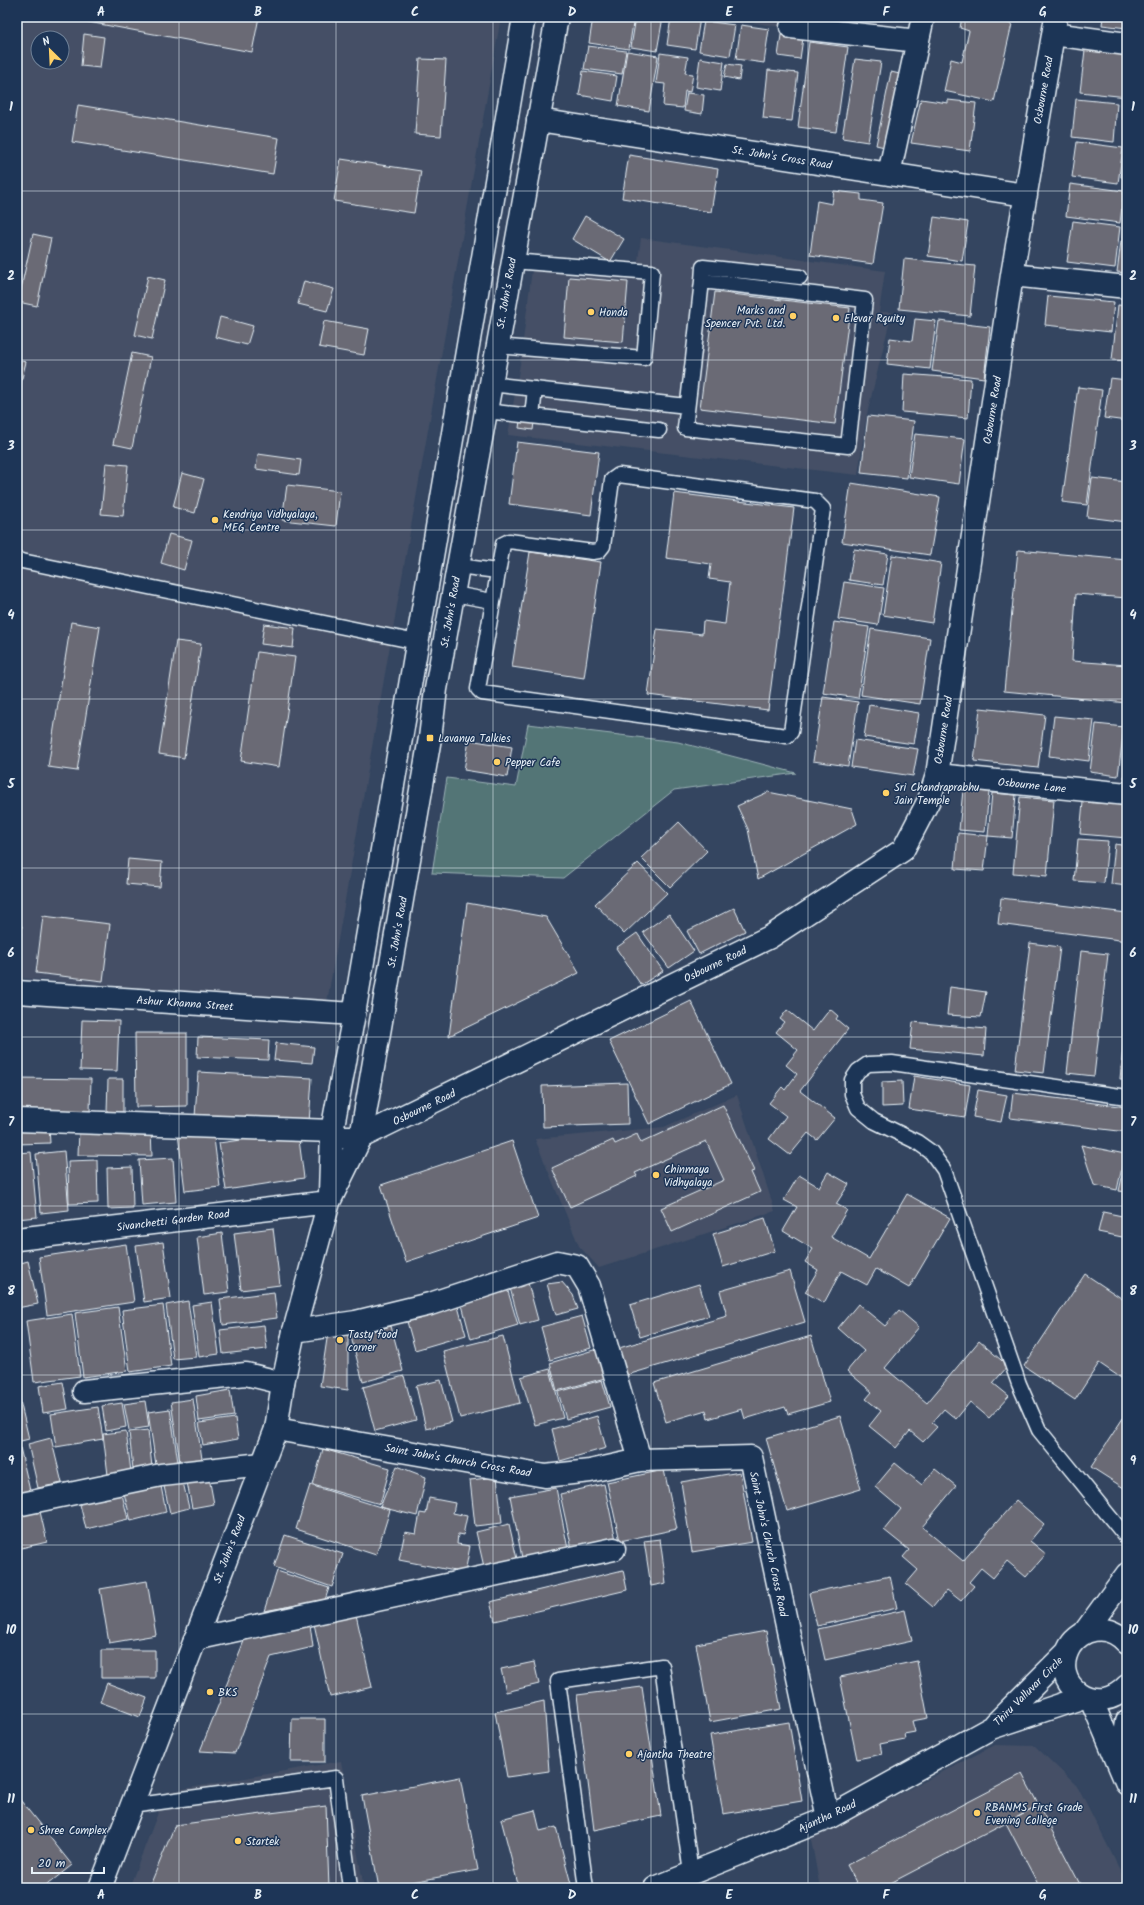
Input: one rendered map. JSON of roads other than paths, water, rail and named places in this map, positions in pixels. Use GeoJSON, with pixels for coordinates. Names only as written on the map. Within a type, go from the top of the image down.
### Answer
{"type":"FeatureCollection","features":[{"type":"Feature","properties":{"kind":"street","name":"St. John's Road"},"geometry":{"type":"LineString","coordinates":[[329,1202],[332,1134],[354,1014],[524,17]]}},
{"type":"Feature","properties":{"kind":"street","name":"St. John's Road"},"geometry":{"type":"LineString","coordinates":[[100,1888],[276,1429],[283,1383],[294,1331],[329,1202],[361,1137],[430,738],[436,689],[557,17]]}},
{"type":"Feature","properties":{"kind":"street"},"geometry":{"type":"LineString","coordinates":[[888,174],[923,17]]}},
{"type":"Feature","properties":{"kind":"street"},"geometry":{"type":"LineString","coordinates":[[1054,25],[1127,44]]}},
{"type":"Feature","properties":{"kind":"street","name":"Osbourne Road"},"geometry":{"type":"LineString","coordinates":[[17,1120],[332,1134],[361,1137],[770,937],[903,850],[929,800],[937,775],[1012,275],[1054,25]]}},
{"type":"Feature","properties":{"kind":"street"},"geometry":{"type":"LineString","coordinates":[[791,27],[918,41]]}},
{"type":"Feature","properties":{"kind":"street","name":"St. John's Cross Road"},"geometry":{"type":"LineString","coordinates":[[538,120],[1026,195]]}},
{"type":"Feature","properties":{"kind":"street"},"geometry":{"type":"LineString","coordinates":[[1012,275],[1127,287]]}},
{"type":"Feature","properties":{"kind":"street","name":"Osbourne Lane"},"geometry":{"type":"LineString","coordinates":[[937,775],[1127,794]]}},
{"type":"Feature","properties":{"kind":"street","name":"Ashur Khanna Street"},"geometry":{"type":"LineString","coordinates":[[17,992],[354,1014]]}},
{"type":"Feature","properties":{"kind":"street","name":"Sivanchetti Garden Road"},"geometry":{"type":"LineString","coordinates":[[17,1239],[329,1202]]}},
{"type":"Feature","properties":{"kind":"street"},"geometry":{"type":"LineString","coordinates":[[294,1331],[356,1322],[430,1304],[557,1262],[577,1266],[589,1286],[640,1460]]}},
{"type":"Feature","properties":{"kind":"street"},"geometry":{"type":"LineString","coordinates":[[84,1391],[246,1374],[283,1383]]}},
{"type":"Feature","properties":{"kind":"street","name":"Saint John's Church Cross Road"},"geometry":{"type":"LineString","coordinates":[[276,1429],[545,1476],[590,1471],[640,1460],[751,1457],[828,1818]]}},
{"type":"Feature","properties":{"kind":"street"},"geometry":{"type":"LineString","coordinates":[[17,1505],[161,1475],[262,1464]]}},
{"type":"Feature","properties":{"kind":"street"},"geometry":{"type":"LineString","coordinates":[[195,1640],[614,1549]]}},
{"type":"Feature","properties":{"kind":"street","name":"Thiru Valluvar Circle"},"geometry":{"type":"LineString","coordinates":[[991,1728],[1065,1654],[1073,1642],[1084,1633],[1127,1574]]}},
{"type":"Feature","properties":{"kind":"street"},"geometry":{"type":"LineString","coordinates":[[1084,1633],[1094,1630],[1104,1630],[1123,1638],[1127,1643]]}},
{"type":"Feature","properties":{"kind":"street","name":"Thiru Valluvar Circle"},"geometry":{"type":"LineString","coordinates":[[1065,1654],[1065,1674],[1069,1684],[1076,1691],[1088,1698],[1102,1700],[1112,1698],[1122,1692],[1127,1686]]}},
{"type":"Feature","properties":{"kind":"street","name":"Thiru Valluvar Circle"},"geometry":{"type":"LineString","coordinates":[[991,1728],[1088,1698]]}},
{"type":"Feature","properties":{"kind":"street","name":"Thiru Valluvar Circle"},"geometry":{"type":"LineString","coordinates":[[1088,1698],[1124,1776]]}},
{"type":"Feature","properties":{"kind":"street","name":"Thiru Valluvar Circle"},"geometry":{"type":"LineString","coordinates":[[1124,1776],[1127,1721]]}},
{"type":"Feature","properties":{"kind":"street","name":"Ajantha Road"},"geometry":{"type":"LineString","coordinates":[[655,1888],[691,1872],[828,1818],[991,1728]]}},
{"type":"Feature","properties":{"kind":"lane"},"geometry":{"type":"LineString","coordinates":[[497,346],[644,358],[652,272],[512,261]]}},
{"type":"Feature","properties":{"kind":"lane"},"geometry":{"type":"LineString","coordinates":[[702,281],[865,300],[848,446],[684,428],[703,267],[800,277]]}},
{"type":"Feature","properties":{"kind":"lane"},"geometry":{"type":"LineString","coordinates":[[490,384],[687,406]]}},
{"type":"Feature","properties":{"kind":"lane"},"geometry":{"type":"LineString","coordinates":[[532,416],[535,389]]}},
{"type":"Feature","properties":{"kind":"lane"},"geometry":{"type":"LineString","coordinates":[[486,411],[659,430]]}},
{"type":"Feature","properties":{"kind":"lane"},"geometry":{"type":"LineString","coordinates":[[619,475],[815,501],[824,509],[791,732],[787,736],[482,693],[478,689],[478,684],[497,571],[503,544],[509,541],[593,552],[599,551],[603,546],[612,480],[619,475]]}},
{"type":"Feature","properties":{"kind":"lane"},"geometry":{"type":"LineString","coordinates":[[17,560],[417,642]]}},
{"type":"Feature","properties":{"kind":"lane"},"geometry":{"type":"LineString","coordinates":[[458,566],[497,571]]}},
{"type":"Feature","properties":{"kind":"lane"},"geometry":{"type":"LineString","coordinates":[[454,594],[492,601]]}},
{"type":"Feature","properties":{"kind":"lane"},"geometry":{"type":"LineString","coordinates":[[1127,1097],[892,1063],[868,1064],[858,1071],[852,1080],[852,1094],[858,1108],[874,1121],[917,1142],[930,1152],[944,1170],[1019,1384],[1039,1430],[1127,1538]]}},
{"type":"Feature","properties":{"kind":"lane"},"geometry":{"type":"LineString","coordinates":[[586,1888],[558,1681],[662,1666],[691,1872]]}},
{"type":"Feature","properties":{"kind":"lane"},"geometry":{"type":"LineString","coordinates":[[131,1806],[336,1778],[350,1888]]}},
{"type":"Feature","properties":{"kind":"place","name":"Honda"},"geometry":{"type":"Point","coordinates":[591,312]}},
{"type":"Feature","properties":{"kind":"place","name":"Marks and Spencer Pvt. Ltd."},"geometry":{"type":"Point","coordinates":[793,316]}},
{"type":"Feature","properties":{"kind":"place","name":"Elevar Rquity"},"geometry":{"type":"Point","coordinates":[836,318]}},
{"type":"Feature","properties":{"kind":"place","name":"Kendriya Vidhyalaya, MEG Centre"},"geometry":{"type":"Point","coordinates":[215,520]}},
{"type":"Feature","properties":{"kind":"place","name":"Lavanya Talkies"},"geometry":{"type":"Point","coordinates":[430,738]}},
{"type":"Feature","properties":{"kind":"place","name":"Pepper Cafe"},"geometry":{"type":"Point","coordinates":[497,762]}},
{"type":"Feature","properties":{"kind":"place","name":"Sri Chandraprabhu Jain Temple"},"geometry":{"type":"Point","coordinates":[886,793]}},
{"type":"Feature","properties":{"kind":"place","name":"Chinmaya Vidhyalaya"},"geometry":{"type":"Point","coordinates":[656,1175]}},
{"type":"Feature","properties":{"kind":"place","name":"Tasty food corner"},"geometry":{"type":"Point","coordinates":[340,1340]}},
{"type":"Feature","properties":{"kind":"place","name":"BKS"},"geometry":{"type":"Point","coordinates":[210,1692]}},
{"type":"Feature","properties":{"kind":"place","name":"Ajantha Theatre"},"geometry":{"type":"Point","coordinates":[629,1754]}},
{"type":"Feature","properties":{"kind":"place","name":"RBANMS First Grade Evening College"},"geometry":{"type":"Point","coordinates":[977,1813]}},
{"type":"Feature","properties":{"kind":"place","name":"Shree Complex"},"geometry":{"type":"Point","coordinates":[31,1830]}},
{"type":"Feature","properties":{"kind":"place","name":"Startek"},"geometry":{"type":"Point","coordinates":[238,1841]}}]}
